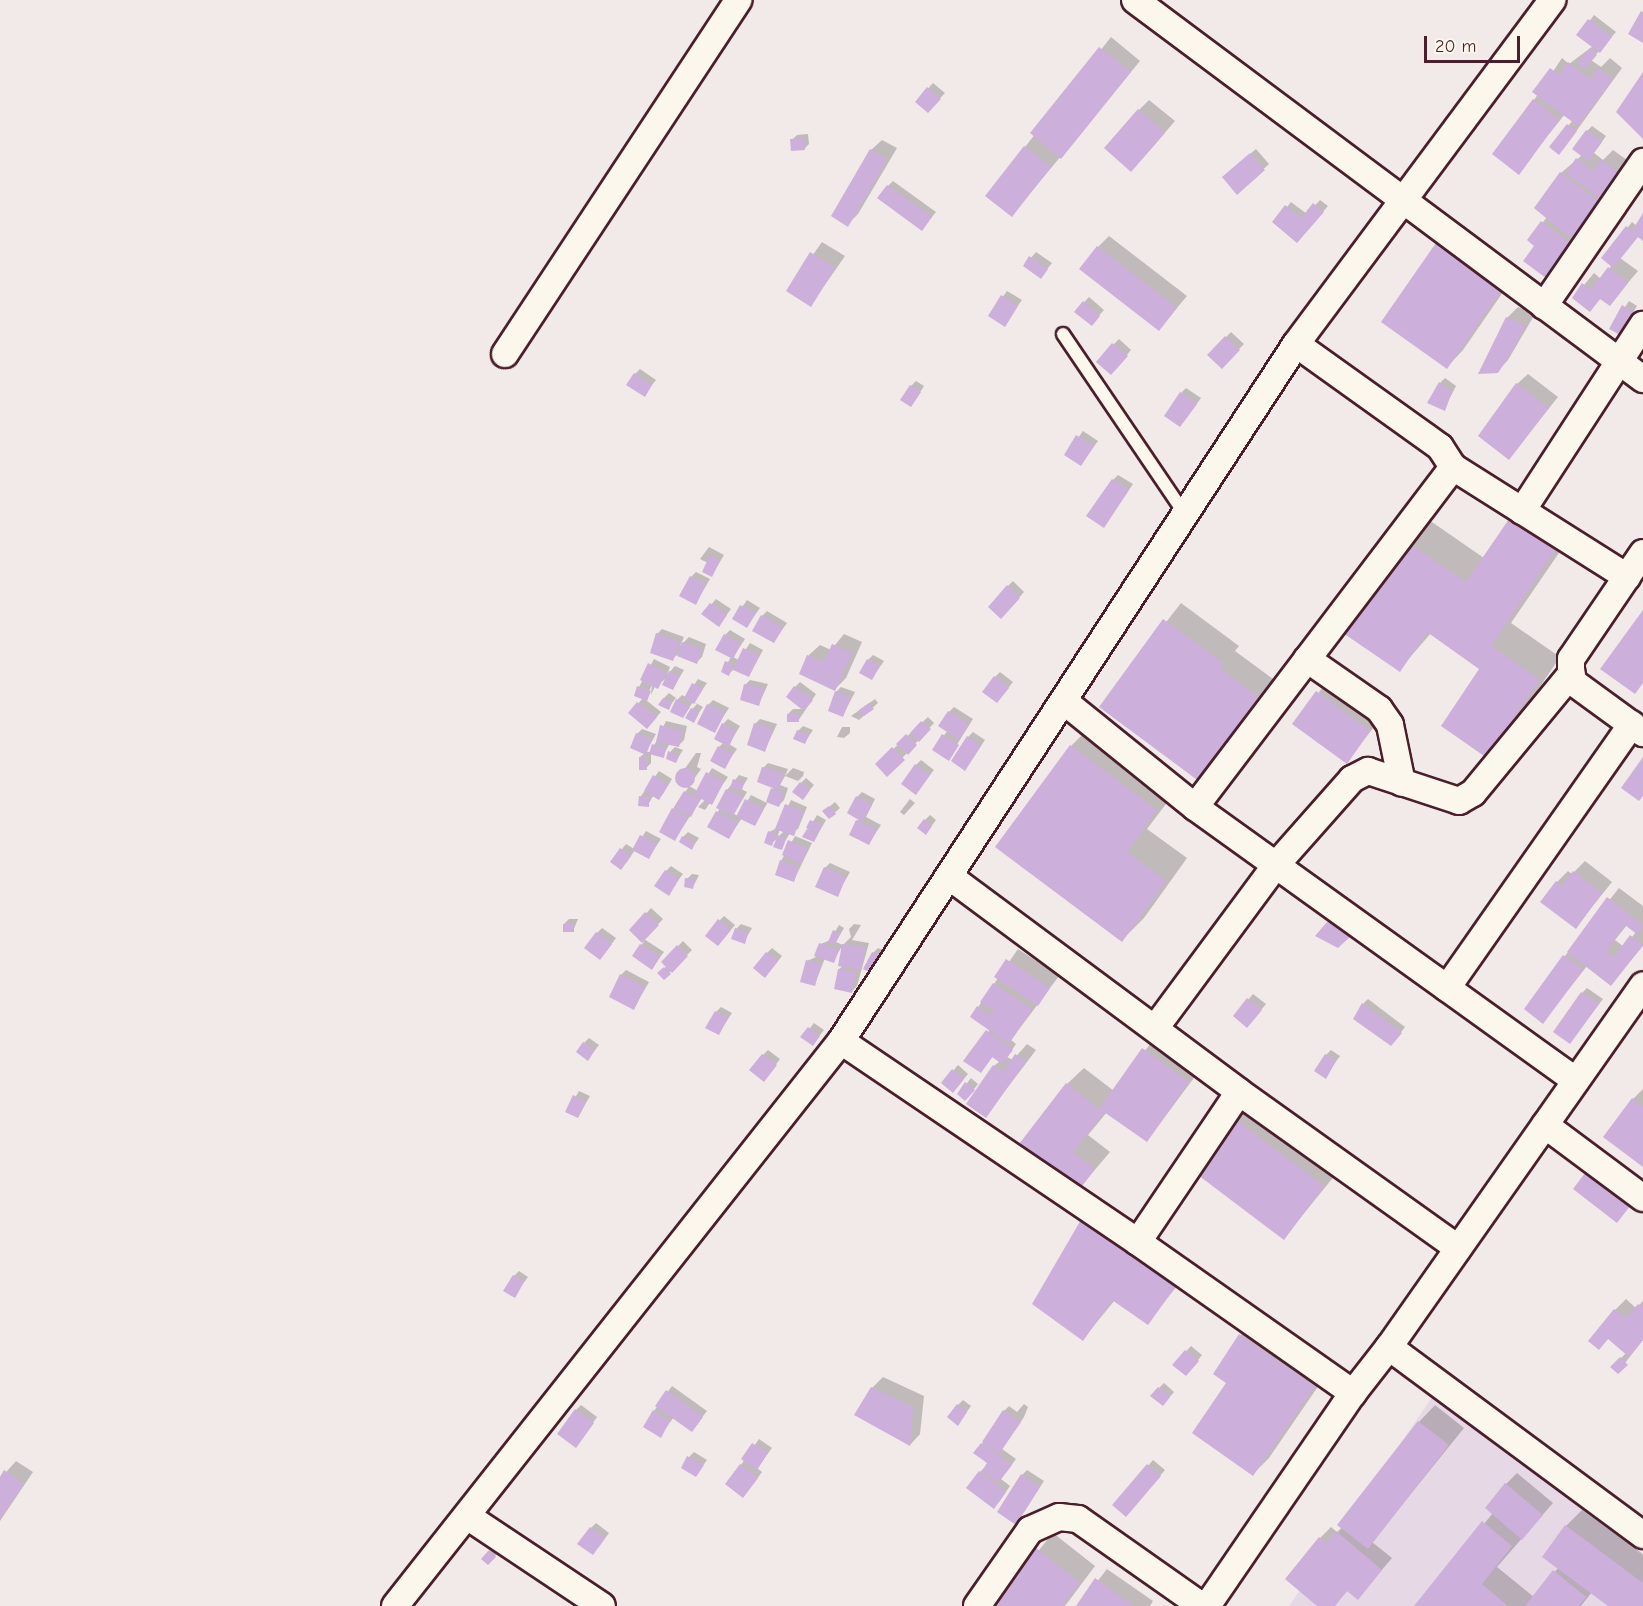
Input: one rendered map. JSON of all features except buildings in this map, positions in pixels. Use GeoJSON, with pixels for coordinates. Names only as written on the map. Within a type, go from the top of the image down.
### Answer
{"type":"FeatureCollection","features":[{"type":"Feature","properties":{"kind":"street"},"geometry":{"type":"LineString","coordinates":[[504,354],[738,0]]}},
{"type":"Feature","properties":{"kind":"street"},"geometry":{"type":"LineString","coordinates":[[1135,0],[1403,197],[1643,379]]}},
{"type":"Feature","properties":{"kind":"street"},"geometry":{"type":"LineString","coordinates":[[395,1606],[841,1041],[1065,702],[1296,344],[1403,197],[1552,0]]}},
{"type":"Feature","properties":{"kind":"street"},"geometry":{"type":"LineString","coordinates":[[1544,306],[1643,162]]}},
{"type":"Feature","properties":{"kind":"street"},"geometry":{"type":"LineString","coordinates":[[1522,511],[1643,324]]}},
{"type":"Feature","properties":{"kind":"street"},"geometry":{"type":"LineString","coordinates":[[1296,344],[1440,447],[1453,468],[1627,577]]}},
{"type":"Feature","properties":{"kind":"street"},"geometry":{"type":"LineString","coordinates":[[1195,807],[1453,468]]}},
{"type":"Feature","properties":{"kind":"street"},"geometry":{"type":"LineString","coordinates":[[1447,988],[1637,728],[1574,682],[1571,674],[1571,659],[1643,554]]}},
{"type":"Feature","properties":{"kind":"street"},"geometry":{"type":"LineString","coordinates":[[1307,660],[1379,709],[1390,725],[1402,783]]}},
{"type":"Feature","properties":{"kind":"street"},"geometry":{"type":"LineString","coordinates":[[1156,1027],[1276,865],[1352,779],[1368,771],[1459,801],[1473,793],[1571,674]]}},
{"type":"Feature","properties":{"kind":"street"},"geometry":{"type":"LineString","coordinates":[[1065,702],[1195,807],[1576,1081]]}},
{"type":"Feature","properties":{"kind":"street"},"geometry":{"type":"LineString","coordinates":[[950,878],[1156,1027],[1239,1092],[1458,1248]]}},
{"type":"Feature","properties":{"kind":"street"},"geometry":{"type":"LineString","coordinates":[[1207,1606],[1353,1393],[1389,1347],[1643,985]]}},
{"type":"Feature","properties":{"kind":"street"},"geometry":{"type":"LineString","coordinates":[[841,1041],[1138,1242],[1353,1393]]}},
{"type":"Feature","properties":{"kind":"street"},"geometry":{"type":"LineString","coordinates":[[1138,1242],[1239,1092]]}},
{"type":"Feature","properties":{"kind":"street"},"geometry":{"type":"LineString","coordinates":[[1545,1125],[1643,1198]]}},
{"type":"Feature","properties":{"kind":"street"},"geometry":{"type":"LineString","coordinates":[[1389,1347],[1643,1535]]}},
{"type":"Feature","properties":{"kind":"street"},"geometry":{"type":"LineString","coordinates":[[466,1515],[602,1606]]}},
{"type":"Feature","properties":{"kind":"street"},"geometry":{"type":"LineString","coordinates":[[977,1606],[1030,1530],[1059,1517],[1078,1518],[1202,1606]]}},
{"type":"Feature","properties":{"kind":"lane"},"geometry":{"type":"LineString","coordinates":[[1063,334],[1186,515]]}},
{"type":"Feature","properties":{"kind":"shaded area"},"geometry":{"type":"Polygon","coordinates":[[[1433,1396],[1643,1556],[1643,1606],[1289,1606],[1433,1396]]]}}]}
